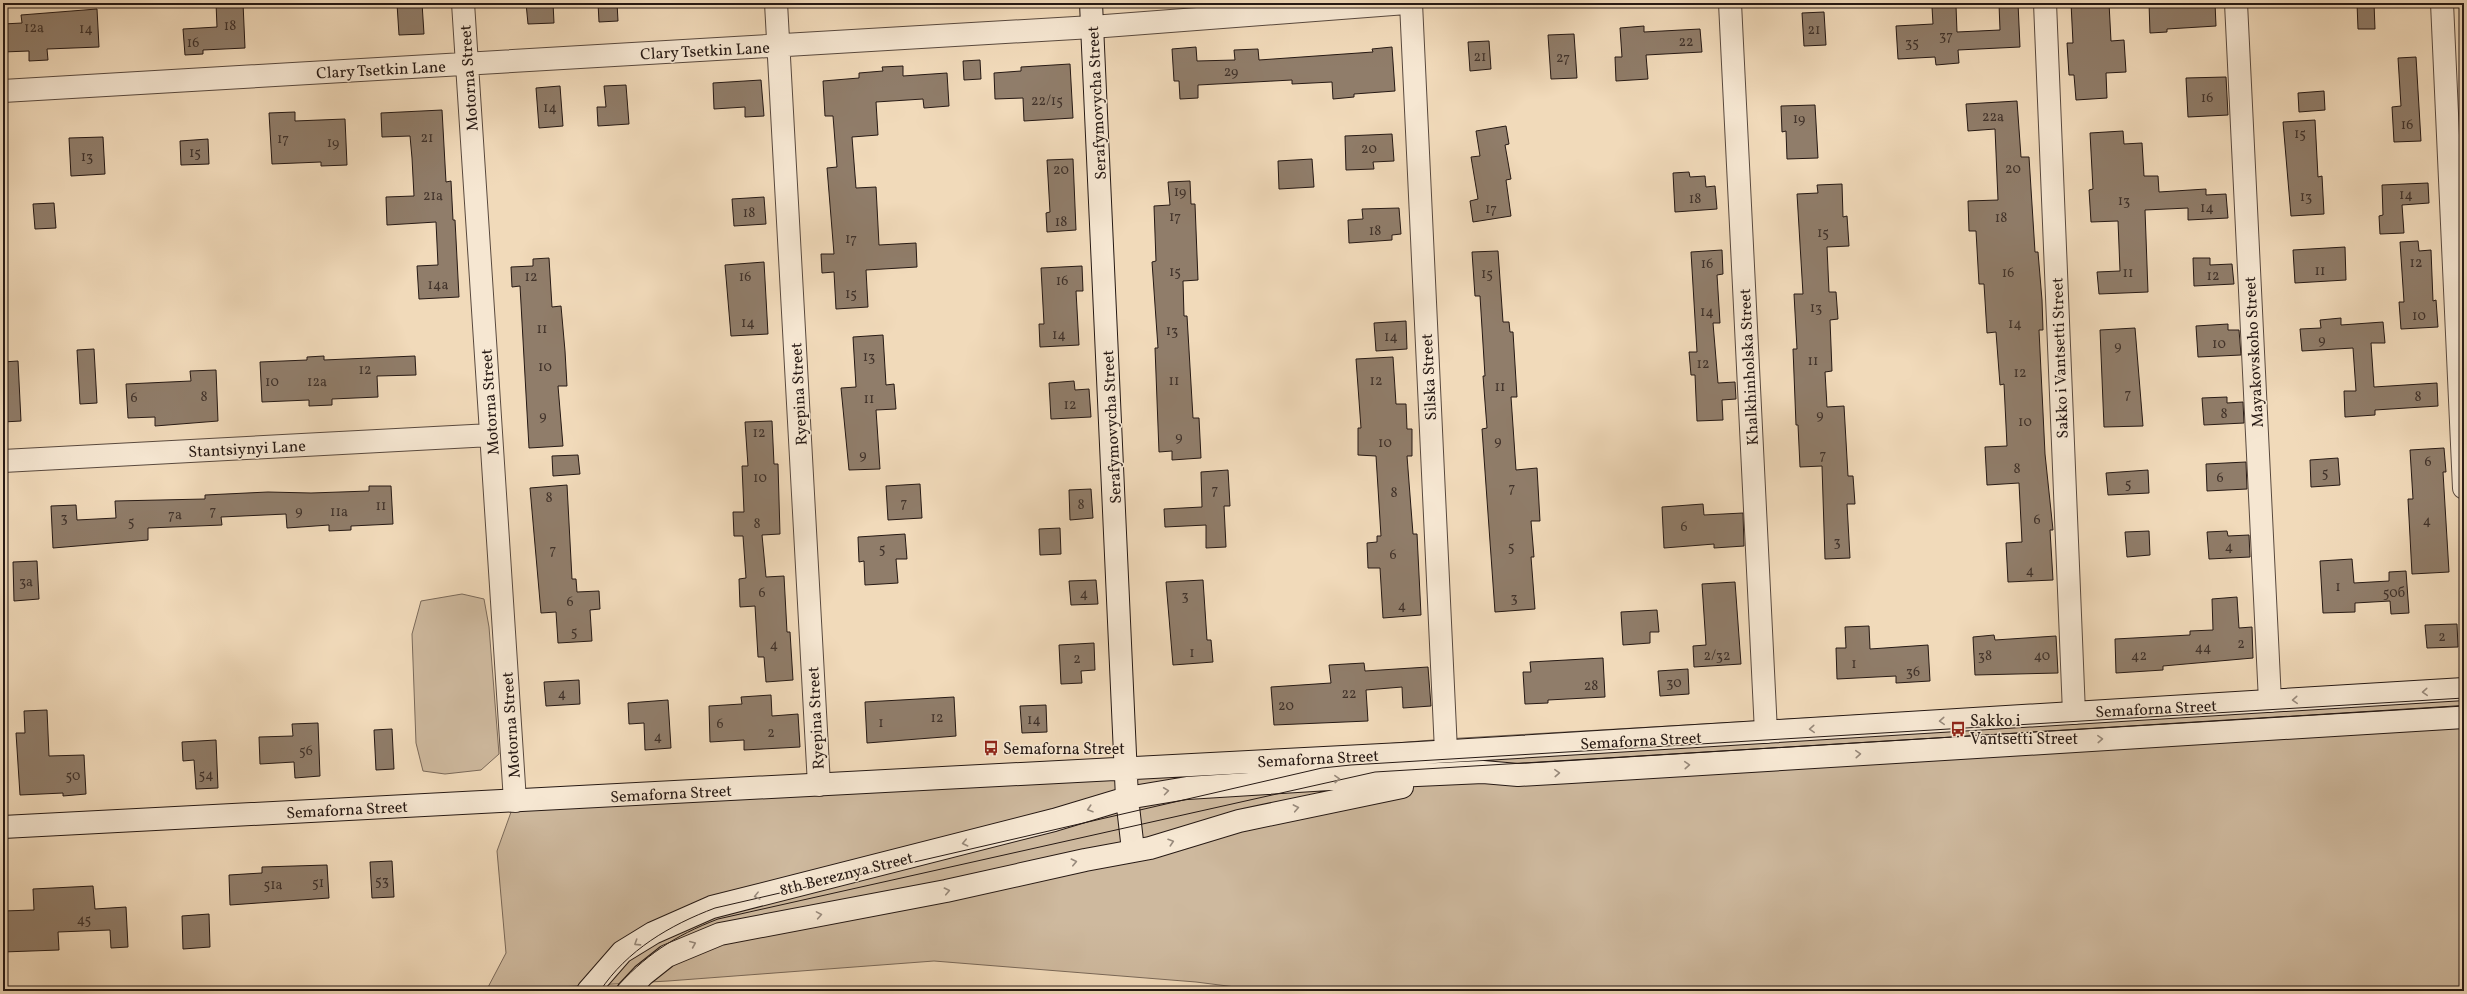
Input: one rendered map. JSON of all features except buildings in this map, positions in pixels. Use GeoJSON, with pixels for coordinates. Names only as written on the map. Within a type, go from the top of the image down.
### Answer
{"type":"FeatureCollection","features":[{"type":"Feature","properties":{"kind":"street","name":"Motorna Street"},"geometry":{"type":"LineString","coordinates":[[463,3],[515,801]]}},
{"type":"Feature","properties":{"kind":"street","name":"Ryepina Street"},"geometry":{"type":"LineString","coordinates":[[776,3],[819,785]]}},
{"type":"Feature","properties":{"kind":"street","name":"Serafymovycha Street"},"geometry":{"type":"LineString","coordinates":[[1091,3],[1126,769],[1133,850]]}},
{"type":"Feature","properties":{"kind":"street","name":"Clary Tsetkin Lane"},"geometry":{"type":"LineString","coordinates":[[3,91],[1092,27],[1406,3]]}},
{"type":"Feature","properties":{"kind":"street","name":"Silska Street"},"geometry":{"type":"LineString","coordinates":[[1411,3],[1446,751]]}},
{"type":"Feature","properties":{"kind":"street","name":"Khalkhinholska Street"},"geometry":{"type":"LineString","coordinates":[[1730,3],[1766,732]]}},
{"type":"Feature","properties":{"kind":"street","name":"Sakko i Vantsetti Street"},"geometry":{"type":"LineString","coordinates":[[2045,3],[2074,713]]}},
{"type":"Feature","properties":{"kind":"street","name":"Mayakovskoho Street"},"geometry":{"type":"LineString","coordinates":[[2236,3],[2270,701]]}},
{"type":"Feature","properties":{"kind":"street"},"geometry":{"type":"LineString","coordinates":[[2442,3],[2464,488]]}},
{"type":"Feature","properties":{"kind":"street","name":"Stantsiynyi Lane"},"geometry":{"type":"LineString","coordinates":[[3,461],[492,435]]}},
{"type":"Feature","properties":{"kind":"street","name":"Semaforna Street"},"geometry":{"type":"LineString","coordinates":[[3,826],[1126,769],[1766,732],[2464,689]]}},
{"type":"Feature","properties":{"kind":"street","name":"Semaforna Street"},"geometry":{"type":"LineString","coordinates":[[1133,850],[1166,844],[1239,820],[1356,795],[1399,788],[1483,782],[1518,775],[2464,717]]}},
{"type":"Feature","properties":{"kind":"street","name":"Semaforna Street"},"geometry":{"type":"LineString","coordinates":[[1128,798],[1187,788],[1328,779],[1483,772],[1518,775]]}},
{"type":"Feature","properties":{"kind":"street","name":"8th Bereznya Street"},"geometry":{"type":"LineString","coordinates":[[588,991],[622,952],[652,933],[712,908],[1040,824],[1128,798]]}},
{"type":"Feature","properties":{"kind":"street","name":"8th Bereznya Street"},"geometry":{"type":"LineString","coordinates":[[628,991],[643,975],[667,956],[720,934],[946,891],[1133,850]]}},
{"type":"Feature","properties":{"kind":"shaded area"},"geometry":{"type":"Polygon","coordinates":[[[462,594],[484,599],[489,627],[499,754],[481,770],[445,774],[423,771],[416,743],[412,634],[421,601],[462,594]]]}},
{"type":"Feature","properties":{"kind":"shaded area"},"geometry":{"type":"Polygon","coordinates":[[[2464,680],[2464,991],[1267,991],[1196,982],[934,961],[668,981],[486,991],[506,953],[497,851],[515,801],[993,776],[1445,739],[2464,680]]]}},
{"type":"Feature","properties":{"kind":"tram line"},"geometry":{"type":"LineString","coordinates":[[600,991],[623,963],[651,940],[682,922],[715,908],[1322,768],[1351,765],[2464,698]]}},
{"type":"Feature","properties":{"kind":"tram line"},"geometry":{"type":"LineString","coordinates":[[613,991],[637,967],[661,948],[688,932],[718,919],[1375,772],[2464,706]]}},
{"type":"Feature","properties":{"kind":"place","name":"Sakko i Vantsetti Street"},"geometry":{"type":"Point","coordinates":[1958,729]}},
{"type":"Feature","properties":{"kind":"place","name":"Semaforna Street"},"geometry":{"type":"Point","coordinates":[991,748]}}]}
